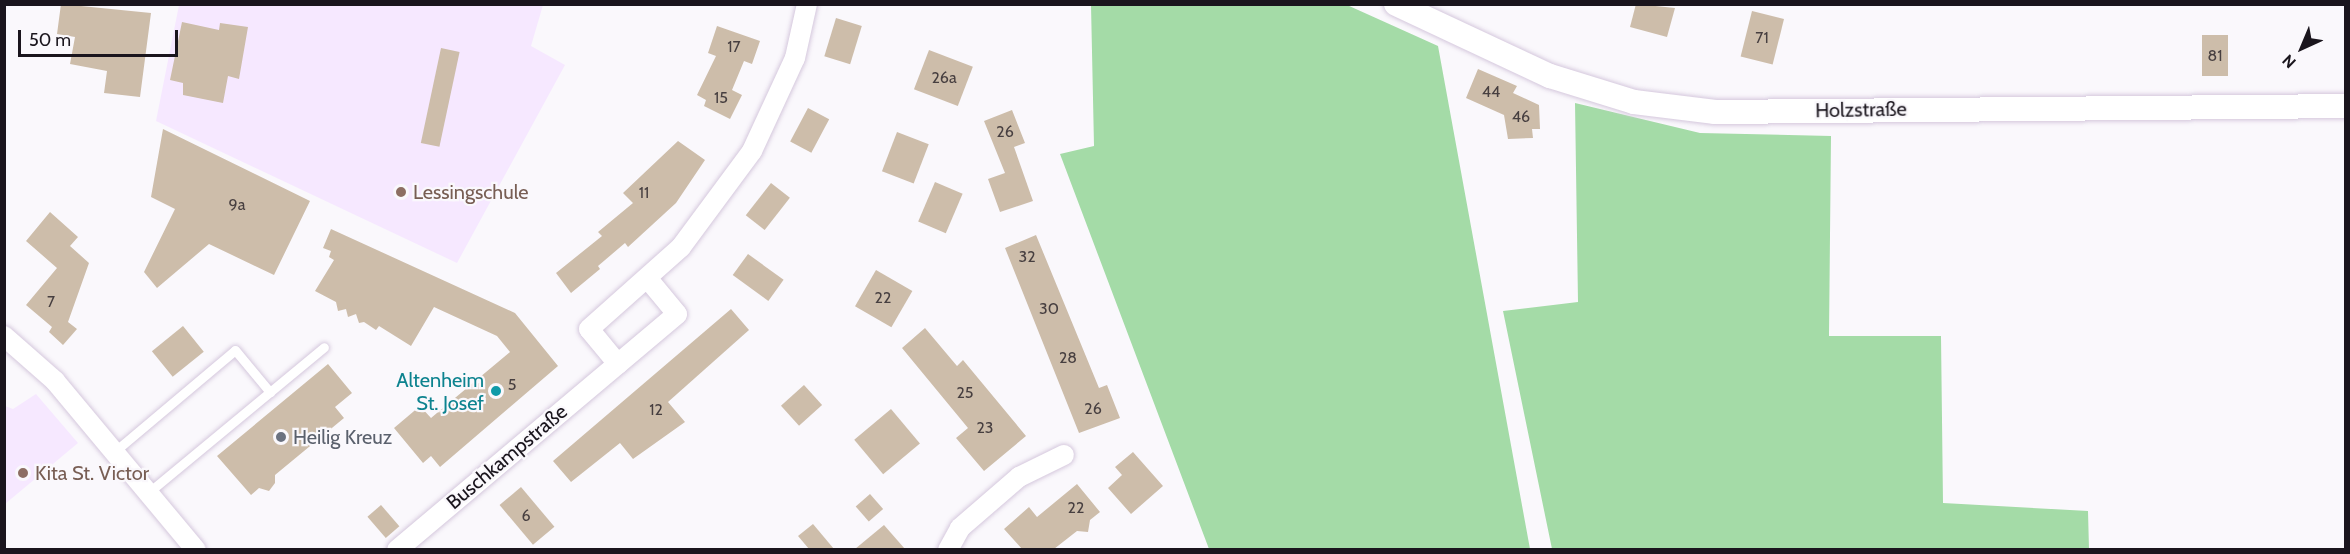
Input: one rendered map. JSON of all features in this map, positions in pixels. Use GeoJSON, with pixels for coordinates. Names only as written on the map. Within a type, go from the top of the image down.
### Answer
{"type":"FeatureCollection","features":[{"type":"Feature","properties":{"kind":"street"},"geometry":{"type":"LineString","coordinates":[[618,364],[589,330],[648,279],[711,212],[752,151],[795,58],[807,4]]}},
{"type":"Feature","properties":{"kind":"street","name":"Holzstraße"},"geometry":{"type":"LineString","coordinates":[[1396,4],[1550,76],[1634,102],[1715,112],[2346,106]]}},
{"type":"Feature","properties":{"kind":"street","name":"Buschkampstraße"},"geometry":{"type":"LineString","coordinates":[[397,549],[677,314],[648,279]]}},
{"type":"Feature","properties":{"kind":"street"},"geometry":{"type":"LineString","coordinates":[[4,336],[47,373],[196,549]]}},
{"type":"Feature","properties":{"kind":"street"},"geometry":{"type":"LineString","coordinates":[[948,549],[960,528],[1019,477],[1064,455]]}},
{"type":"Feature","properties":{"kind":"lane"},"geometry":{"type":"LineString","coordinates":[[149,492],[324,347]]}},
{"type":"Feature","properties":{"kind":"lane"},"geometry":{"type":"LineString","coordinates":[[114,452],[235,350],[270,392]]}},
{"type":"Feature","properties":{"kind":"shaded area","name":"Lessingschule"},"geometry":{"type":"Polygon","coordinates":[[[179,5],[543,5],[531,46],[565,65],[457,263],[156,121],[179,5]]]}},
{"type":"Feature","properties":{"kind":"shaded area","name":"Kita St. Victor"},"geometry":{"type":"Polygon","coordinates":[[[36,394],[78,443],[5,504],[5,406],[13,409],[36,394]]]}},
{"type":"Feature","properties":{"kind":"green space"},"geometry":{"type":"Polygon","coordinates":[[[1091,5],[1347,5],[1438,46],[1530,549],[1209,549],[1060,154],[1094,146],[1091,5]]]}},
{"type":"Feature","properties":{"kind":"green space"},"geometry":{"type":"Polygon","coordinates":[[[1575,103],[1700,133],[1831,136],[1829,336],[1941,336],[1943,503],[2088,511],[2089,549],[1552,549],[1503,311],[1578,302],[1575,103]]]}},
{"type":"Feature","properties":{"kind":"building"},"geometry":{"type":"Polygon","coordinates":[[[61,4],[151,13],[140,97],[104,93],[107,71],[70,64],[75,37],[57,34],[61,4]]]}},
{"type":"Feature","properties":{"kind":"building"},"geometry":{"type":"Polygon","coordinates":[[[1636,4],[1675,8],[1667,37],[1630,27],[1636,4]]]}},
{"type":"Feature","properties":{"kind":"building"},"geometry":{"type":"Polygon","coordinates":[[[1752,11],[1784,19],[1773,65],[1741,57],[1752,11]]]}},
{"type":"Feature","properties":{"kind":"building"},"geometry":{"type":"Polygon","coordinates":[[[836,18],[862,26],[850,64],[824,56],[836,18]]]}},
{"type":"Feature","properties":{"kind":"building"},"geometry":{"type":"Polygon","coordinates":[[[182,22],[219,30],[220,23],[248,27],[239,79],[228,76],[223,103],[183,95],[183,83],[170,80],[182,22]]]}},
{"type":"Feature","properties":{"kind":"building"},"geometry":{"type":"Polygon","coordinates":[[[717,26],[760,41],[752,64],[744,61],[732,90],[742,95],[730,119],[704,106],[706,100],[697,95],[716,56],[708,53],[717,26]]]}},
{"type":"Feature","properties":{"kind":"building"},"geometry":{"type":"Polygon","coordinates":[[[2202,35],[2228,35],[2228,76],[2202,76],[2202,35]]]}},
{"type":"Feature","properties":{"kind":"building"},"geometry":{"type":"Polygon","coordinates":[[[441,48],[460,52],[439,147],[421,143],[441,48]]]}},
{"type":"Feature","properties":{"kind":"building"},"geometry":{"type":"Polygon","coordinates":[[[929,50],[973,67],[958,106],[914,89],[929,50]]]}},
{"type":"Feature","properties":{"kind":"building"},"geometry":{"type":"Polygon","coordinates":[[[1478,69],[1517,86],[1513,93],[1539,105],[1540,129],[1532,129],[1533,138],[1508,139],[1504,115],[1466,98],[1478,69]]]}},
{"type":"Feature","properties":{"kind":"building"},"geometry":{"type":"Polygon","coordinates":[[[808,108],[829,119],[811,153],[790,142],[808,108]]]}},
{"type":"Feature","properties":{"kind":"building"},"geometry":{"type":"Polygon","coordinates":[[[1012,110],[1025,143],[1014,147],[1033,201],[1000,212],[988,179],[1005,173],[984,121],[1012,110]]]}},
{"type":"Feature","properties":{"kind":"building"},"geometry":{"type":"Polygon","coordinates":[[[163,129],[310,201],[274,275],[209,244],[157,288],[144,272],[175,209],[151,197],[163,129]]]}},
{"type":"Feature","properties":{"kind":"building"},"geometry":{"type":"Polygon","coordinates":[[[897,132],[929,144],[914,183],[882,171],[897,132]]]}},
{"type":"Feature","properties":{"kind":"building"},"geometry":{"type":"Polygon","coordinates":[[[678,141],[705,160],[676,203],[628,247],[625,243],[598,266],[600,269],[571,293],[556,273],[602,236],[598,232],[633,203],[623,193],[678,141]]]}},
{"type":"Feature","properties":{"kind":"building"},"geometry":{"type":"Polygon","coordinates":[[[935,182],[963,194],[946,233],[918,222],[935,182]]]}},
{"type":"Feature","properties":{"kind":"building"},"geometry":{"type":"Polygon","coordinates":[[[771,183],[790,198],[765,230],[746,215],[771,183]]]}},
{"type":"Feature","properties":{"kind":"building"},"geometry":{"type":"Polygon","coordinates":[[[50,212],[78,237],[70,246],[89,263],[68,322],[77,329],[63,345],[49,332],[52,327],[26,305],[57,268],[26,241],[50,212]]]}},
{"type":"Feature","properties":{"kind":"building"},"geometry":{"type":"Polygon","coordinates":[[[331,229],[515,313],[558,366],[440,467],[431,456],[423,463],[394,428],[420,406],[431,418],[510,352],[497,336],[434,307],[411,346],[379,326],[376,330],[364,322],[359,323],[356,314],[348,317],[346,309],[338,311],[336,302],[315,291],[334,260],[329,257],[331,251],[323,248],[331,229]]]}},
{"type":"Feature","properties":{"kind":"building"},"geometry":{"type":"Polygon","coordinates":[[[1036,235],[1099,388],[1107,385],[1120,418],[1079,433],[1005,248],[1036,235]]]}},
{"type":"Feature","properties":{"kind":"building"},"geometry":{"type":"Polygon","coordinates":[[[748,254],[784,280],[768,301],[733,275],[748,254]]]}},
{"type":"Feature","properties":{"kind":"building"},"geometry":{"type":"Polygon","coordinates":[[[876,270],[912,291],[891,327],[855,306],[876,270]]]}},
{"type":"Feature","properties":{"kind":"building"},"geometry":{"type":"Polygon","coordinates":[[[731,309],[749,330],[668,402],[685,422],[633,459],[620,443],[571,482],[553,461],[731,309]]]}},
{"type":"Feature","properties":{"kind":"building"},"geometry":{"type":"Polygon","coordinates":[[[183,326],[204,352],[173,377],[152,351],[183,326]]]}},
{"type":"Feature","properties":{"kind":"building"},"geometry":{"type":"Polygon","coordinates":[[[925,328],[957,366],[963,360],[1026,436],[984,471],[956,438],[968,428],[902,348],[925,328]]]}},
{"type":"Feature","properties":{"kind":"building","name":"Heilig Kreuz"},"geometry":{"type":"Polygon","coordinates":[[[328,364],[352,393],[335,407],[344,418],[275,475],[275,483],[269,491],[259,488],[251,495],[217,456],[328,364]]]}},
{"type":"Feature","properties":{"kind":"building"},"geometry":{"type":"Polygon","coordinates":[[[804,385],[822,405],[799,426],[781,406],[804,385]]]}},
{"type":"Feature","properties":{"kind":"building"},"geometry":{"type":"Polygon","coordinates":[[[891,409],[920,443],[883,474],[854,440],[891,409]]]}},
{"type":"Feature","properties":{"kind":"building"},"geometry":{"type":"Polygon","coordinates":[[[1133,452],[1163,486],[1131,514],[1108,488],[1122,475],[1115,467],[1133,452]]]}},
{"type":"Feature","properties":{"kind":"building"},"geometry":{"type":"Polygon","coordinates":[[[1077,484],[1100,512],[1090,520],[1088,532],[1077,531],[1054,549],[1022,549],[1004,529],[1029,507],[1037,517],[1077,484]]]}},
{"type":"Feature","properties":{"kind":"building"},"geometry":{"type":"Polygon","coordinates":[[[521,487],[554,527],[533,545],[500,505],[521,487]]]}},
{"type":"Feature","properties":{"kind":"building"},"geometry":{"type":"Polygon","coordinates":[[[870,494],[883,509],[869,522],[856,506],[870,494]]]}},
{"type":"Feature","properties":{"kind":"building"},"geometry":{"type":"Polygon","coordinates":[[[381,505],[399,526],[386,538],[367,517],[381,505]]]}},
{"type":"Feature","properties":{"kind":"building"},"geometry":{"type":"Polygon","coordinates":[[[813,524],[834,549],[809,549],[798,536],[813,524]]]}},
{"type":"Feature","properties":{"kind":"building"},"geometry":{"type":"Polygon","coordinates":[[[884,525],[905,549],[855,549],[884,525]]]}},
{"type":"Feature","properties":{"kind":"place","name":"Lessingschule"},"geometry":{"type":"Point","coordinates":[401,192]}},
{"type":"Feature","properties":{"kind":"place","name":"Altenheim St. Josef"},"geometry":{"type":"Point","coordinates":[496,391]}},
{"type":"Feature","properties":{"kind":"place","name":"Heilig Kreuz"},"geometry":{"type":"Point","coordinates":[281,437]}},
{"type":"Feature","properties":{"kind":"place","name":"Kita St. Victor"},"geometry":{"type":"Point","coordinates":[23,473]}}]}
